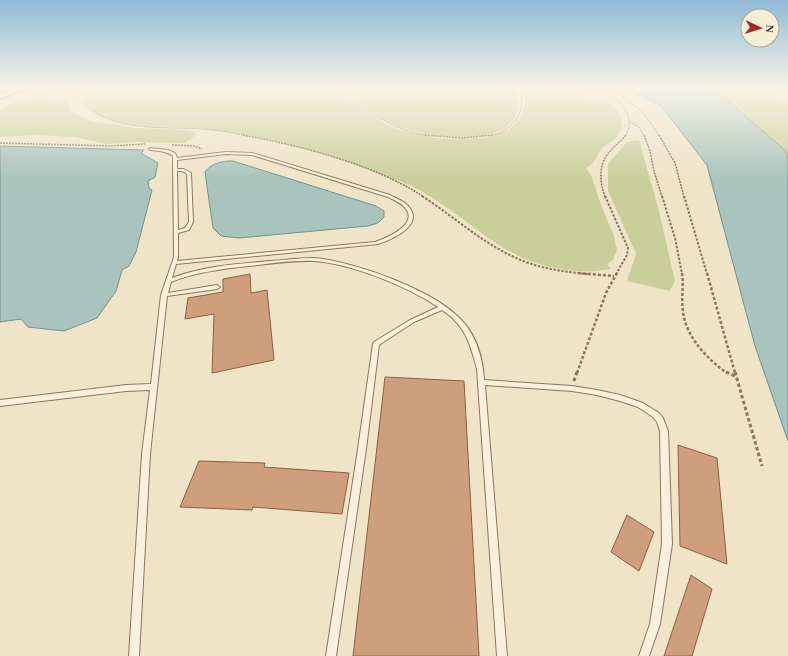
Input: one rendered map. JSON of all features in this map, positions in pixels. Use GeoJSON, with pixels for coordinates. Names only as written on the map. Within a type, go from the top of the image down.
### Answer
{"type":"FeatureCollection","features":[{"type":"Feature","properties":{"kind":"lane"},"geometry":{"type":"LineString","coordinates":[[134,656],[146,461],[164,295],[175,262],[176,232],[174,154],[151,147]]}},
{"type":"Feature","properties":{"kind":"lane"},"geometry":{"type":"LineString","coordinates":[[175,159],[233,152],[252,154],[389,196],[405,205],[410,213],[409,224],[401,232],[376,243],[175,262]]}},
{"type":"Feature","properties":{"kind":"lane"},"geometry":{"type":"LineString","coordinates":[[175,170],[186,171],[189,173],[191,222],[186,228],[176,232]]}},
{"type":"Feature","properties":{"kind":"lane"},"geometry":{"type":"LineString","coordinates":[[168,281],[190,272],[209,268],[315,260],[345,265],[391,281],[421,294],[451,312],[471,336],[480,369],[502,656]]}},
{"type":"Feature","properties":{"kind":"lane"},"geometry":{"type":"LineString","coordinates":[[164,295],[217,287]]}},
{"type":"Feature","properties":{"kind":"lane"},"geometry":{"type":"LineString","coordinates":[[331,656],[376,344],[412,321],[443,307]]}},
{"type":"Feature","properties":{"kind":"lane"},"geometry":{"type":"LineString","coordinates":[[481,382],[554,386],[598,393],[626,400],[646,409],[656,415],[662,422],[664,431],[666,544],[655,624],[644,656]]}},
{"type":"Feature","properties":{"kind":"lane"},"geometry":{"type":"LineString","coordinates":[[0,403],[99,391],[154,387]]}},
{"type":"Feature","properties":{"kind":"path"},"geometry":{"type":"LineString","coordinates":[[379,118],[398,128],[430,136],[466,138],[494,135],[503,132],[518,118]]}},
{"type":"Feature","properties":{"kind":"path"},"geometry":{"type":"LineString","coordinates":[[573,389],[579,365],[602,308],[606,293],[627,255],[628,248],[604,192],[600,173],[604,156],[627,134],[630,126],[629,118]]}},
{"type":"Feature","properties":{"kind":"path"},"geometry":{"type":"LineString","coordinates":[[646,118],[676,163],[693,230],[762,466]]}},
{"type":"Feature","properties":{"kind":"path"},"geometry":{"type":"LineString","coordinates":[[630,122],[635,123],[641,130],[651,152],[654,168],[675,240],[683,279],[682,310],[686,323],[697,343],[708,357],[727,374],[737,377]]}},
{"type":"Feature","properties":{"kind":"path"},"geometry":{"type":"LineString","coordinates":[[0,143],[151,147]]}},
{"type":"Feature","properties":{"kind":"path"},"geometry":{"type":"LineString","coordinates":[[172,145],[199,146],[202,148],[204,155]]}},
{"type":"Feature","properties":{"kind":"green space"},"geometry":{"type":"Polygon","coordinates":[[[0,118],[83,118],[90,121],[136,128],[189,130],[197,134],[185,143],[135,142],[107,144],[75,137],[37,135],[0,137],[0,118]]]}},
{"type":"Feature","properties":{"kind":"green space"},"geometry":{"type":"Polygon","coordinates":[[[105,118],[376,118],[396,129],[434,138],[458,139],[485,138],[509,130],[520,118],[620,118],[622,128],[616,138],[602,148],[593,163],[586,168],[591,175],[601,205],[614,236],[617,250],[613,260],[607,264],[611,269],[583,271],[541,265],[514,254],[502,247],[441,203],[416,188],[342,160],[273,141],[234,133],[208,129],[133,124],[105,118]]]}},
{"type":"Feature","properties":{"kind":"green space"},"geometry":{"type":"Polygon","coordinates":[[[382,118],[515,118],[503,129],[490,134],[458,138],[424,134],[389,123],[382,118]]]}},
{"type":"Feature","properties":{"kind":"green space"},"geometry":{"type":"Polygon","coordinates":[[[747,118],[788,118],[788,159],[786,151],[747,118]]]}},
{"type":"Feature","properties":{"kind":"green space"},"geometry":{"type":"Polygon","coordinates":[[[639,140],[658,207],[675,281],[670,291],[627,281],[636,254],[608,191],[608,164],[627,142],[639,140]]]}},
{"type":"Feature","properties":{"kind":"water"},"geometry":{"type":"Polygon","coordinates":[[[670,118],[747,118],[786,151],[788,159],[788,441],[755,346],[707,165],[670,118]]]}},
{"type":"Feature","properties":{"kind":"water"},"geometry":{"type":"Polygon","coordinates":[[[0,146],[144,150],[141,153],[158,163],[155,177],[148,181],[149,188],[152,190],[136,252],[129,266],[122,270],[116,291],[97,318],[64,331],[28,327],[21,319],[0,322],[0,146]]]}},
{"type":"Feature","properties":{"kind":"water"},"geometry":{"type":"Polygon","coordinates":[[[233,161],[376,206],[384,211],[384,217],[378,223],[368,226],[239,238],[221,236],[213,228],[205,172],[215,164],[233,161]]]}},
{"type":"Feature","properties":{"kind":"building"},"geometry":{"type":"Polygon","coordinates":[[[250,274],[251,293],[267,290],[274,360],[212,373],[214,314],[185,319],[188,298],[223,292],[223,279],[250,274]]]}},
{"type":"Feature","properties":{"kind":"building"},"geometry":{"type":"Polygon","coordinates":[[[385,377],[464,381],[479,656],[353,656],[385,377]]]}},
{"type":"Feature","properties":{"kind":"building"},"geometry":{"type":"Polygon","coordinates":[[[678,445],[717,458],[727,564],[680,546],[678,445]]]}},
{"type":"Feature","properties":{"kind":"building"},"geometry":{"type":"Polygon","coordinates":[[[199,461],[265,463],[264,467],[349,473],[342,514],[253,507],[252,510],[180,507],[199,461]]]}},
{"type":"Feature","properties":{"kind":"building"},"geometry":{"type":"Polygon","coordinates":[[[627,515],[654,532],[639,571],[611,552],[627,515]]]}},
{"type":"Feature","properties":{"kind":"building"},"geometry":{"type":"Polygon","coordinates":[[[691,575],[712,589],[692,656],[664,656],[691,575]]]}}]}
